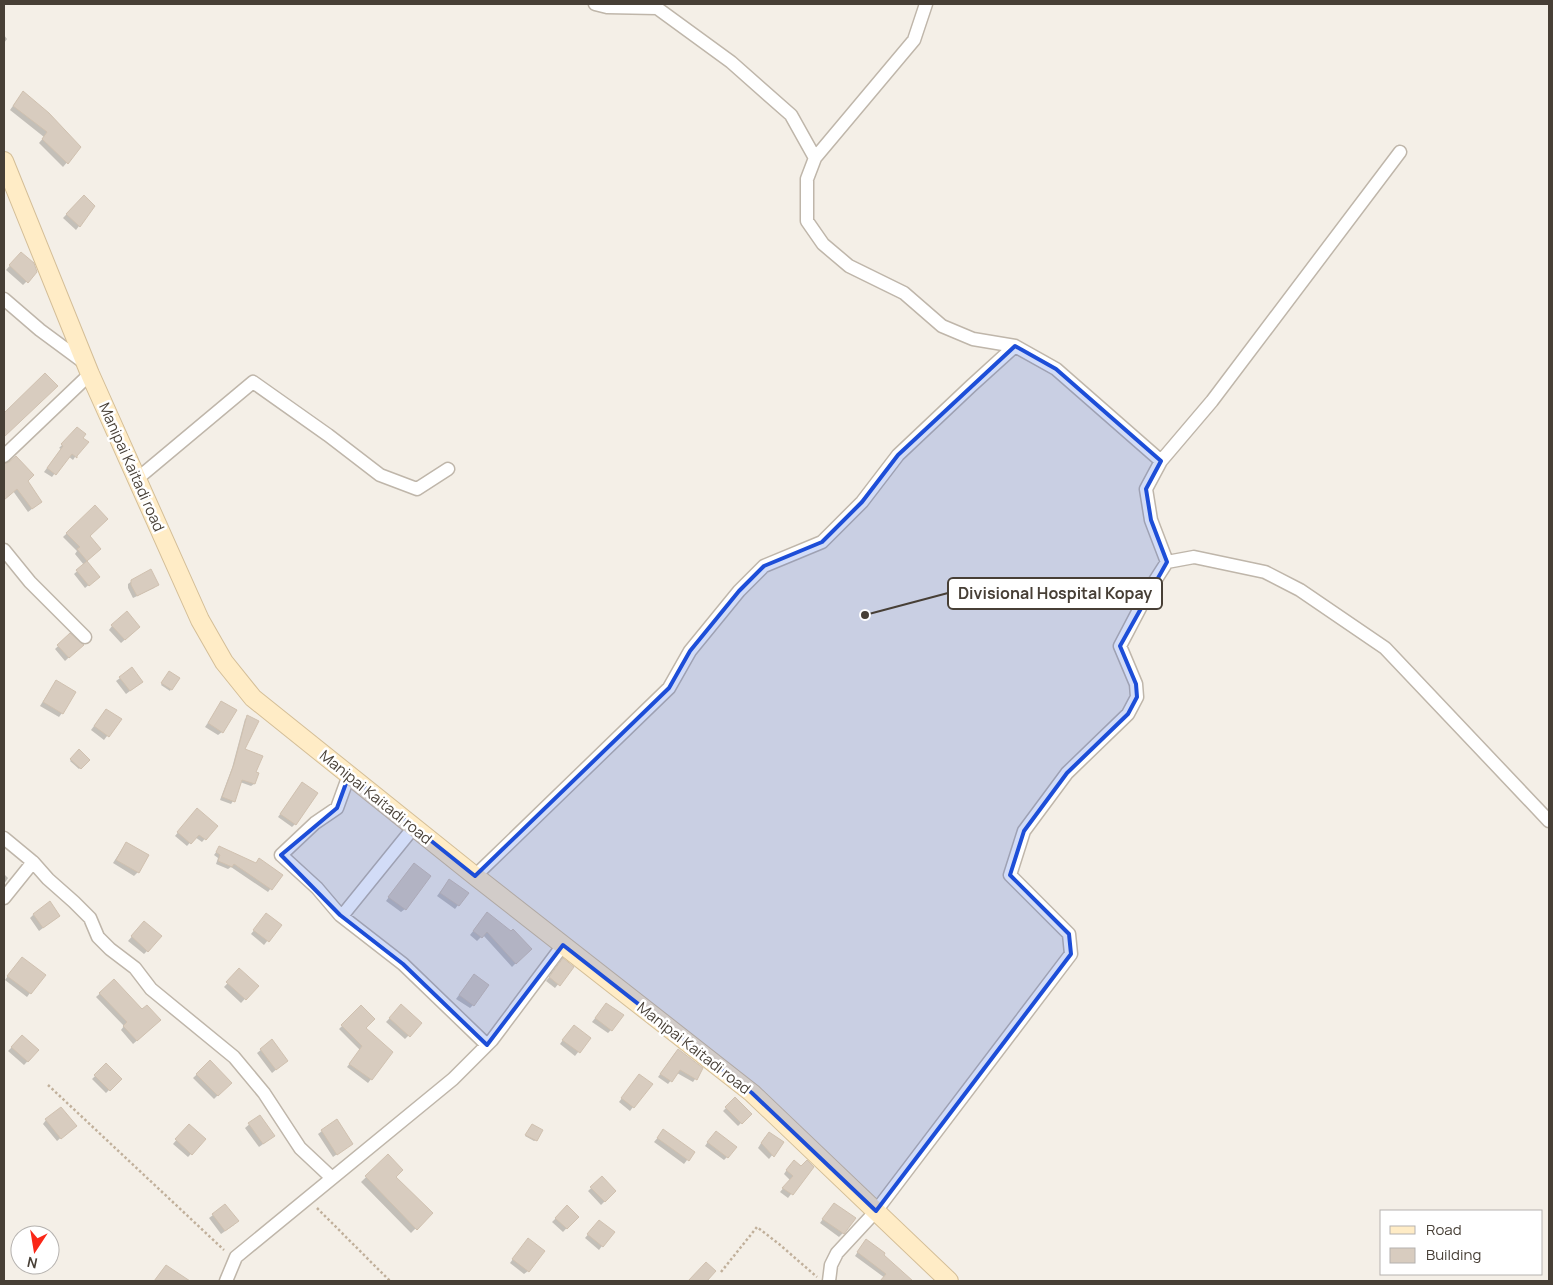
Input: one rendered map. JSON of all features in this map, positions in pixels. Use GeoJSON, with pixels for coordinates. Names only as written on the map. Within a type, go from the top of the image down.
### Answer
{"type":"FeatureCollection","features":[{"type":"Feature","properties":{"kind":"main road","name":"Manipai Kaitadi road"},"geometry":{"type":"LineString","coordinates":[[4,161],[88,369],[200,620],[224,662],[253,698],[562,945],[752,1093],[949,1281]]}},
{"type":"Feature","properties":{"kind":"street"},"geometry":{"type":"LineString","coordinates":[[595,4],[607,7],[657,8],[731,62],[791,115],[815,158]]}},
{"type":"Feature","properties":{"kind":"street"},"geometry":{"type":"LineString","coordinates":[[926,4],[914,40],[815,158],[807,179],[807,221],[824,244],[849,266],[904,293],[942,326],[973,340],[1014,346],[1056,369],[1161,462]]}},
{"type":"Feature","properties":{"kind":"street"},"geometry":{"type":"LineString","coordinates":[[1167,562],[1151,520],[1146,489],[1161,462],[1212,401],[1400,152]]}},
{"type":"Feature","properties":{"kind":"street"},"geometry":{"type":"LineString","coordinates":[[4,299],[88,369],[4,456]]}},
{"type":"Feature","properties":{"kind":"street"},"geometry":{"type":"LineString","coordinates":[[475,876],[669,688],[690,651],[739,590],[764,566],[822,542],[862,502],[898,455],[1014,346]]}},
{"type":"Feature","properties":{"kind":"street"},"geometry":{"type":"LineString","coordinates":[[137,479],[253,382],[380,474],[417,489],[448,469]]}},
{"type":"Feature","properties":{"kind":"street"},"geometry":{"type":"LineString","coordinates":[[4,550],[30,582],[86,637]]}},
{"type":"Feature","properties":{"kind":"street"},"geometry":{"type":"LineString","coordinates":[[829,1281],[831,1266],[837,1253],[876,1211],[1071,954],[1069,934],[1010,875],[1024,832],[1067,773],[1128,714],[1137,697],[1136,684],[1120,646],[1151,587],[1167,562],[1194,557],[1247,568],[1265,572],[1300,590],[1385,648],[1549,821]]}},
{"type":"Feature","properties":{"kind":"street"},"geometry":{"type":"LineString","coordinates":[[349,775],[337,808],[315,823],[294,845],[281,855],[317,888],[342,916],[402,964],[487,1045]]}},
{"type":"Feature","properties":{"kind":"street"},"geometry":{"type":"LineString","coordinates":[[342,916],[414,827]]}},
{"type":"Feature","properties":{"kind":"street"},"geometry":{"type":"LineString","coordinates":[[4,838],[33,862],[48,879],[90,918],[98,937],[135,968],[151,989],[234,1057],[264,1093],[300,1148],[332,1178]]}},
{"type":"Feature","properties":{"kind":"street"},"geometry":{"type":"LineString","coordinates":[[4,898],[33,862]]}},
{"type":"Feature","properties":{"kind":"street"},"geometry":{"type":"LineString","coordinates":[[226,1281],[236,1256],[453,1079],[487,1045],[562,945]]}},
{"type":"Feature","properties":{"kind":"path"},"geometry":{"type":"LineString","coordinates":[[48,1085],[234,1260]]}},
{"type":"Feature","properties":{"kind":"path"},"geometry":{"type":"LineString","coordinates":[[307,1198],[390,1281]]}},
{"type":"Feature","properties":{"kind":"path"},"geometry":{"type":"LineString","coordinates":[[720,1272],[757,1227],[780,1244],[822,1281]]}},
{"type":"Feature","properties":{"kind":"highlighted area"},"geometry":{"type":"Polygon","coordinates":[[[1015,346],[1056,369],[1161,461],[1146,489],[1151,520],[1167,562],[1120,646],[1136,684],[1137,697],[1128,714],[1067,773],[1024,831],[1010,875],[1069,934],[1071,954],[876,1211],[752,1093],[563,945],[487,1045],[403,964],[340,915],[281,855],[337,808],[349,775],[475,876],[669,688],[690,651],[739,591],[764,566],[822,542],[862,502],[898,455],[1015,346]]]}},
{"type":"Feature","properties":{"kind":"building"},"geometry":{"type":"Polygon","coordinates":[[[23,91],[49,113],[81,147],[68,164],[42,139],[47,132],[13,106],[23,91]]]}},
{"type":"Feature","properties":{"kind":"building"},"geometry":{"type":"Polygon","coordinates":[[[84,195],[95,206],[80,227],[66,214],[84,195]]]}},
{"type":"Feature","properties":{"kind":"building"},"geometry":{"type":"Polygon","coordinates":[[[21,252],[34,263],[37,272],[28,283],[9,265],[21,252]]]}},
{"type":"Feature","properties":{"kind":"building"},"geometry":{"type":"Polygon","coordinates":[[[45,373],[58,386],[4,437],[4,413],[45,373]]]}},
{"type":"Feature","properties":{"kind":"building"},"geometry":{"type":"Polygon","coordinates":[[[77,427],[86,434],[83,438],[89,442],[77,458],[72,454],[56,475],[47,468],[63,446],[61,444],[77,427]]]}},
{"type":"Feature","properties":{"kind":"building"},"geometry":{"type":"Polygon","coordinates":[[[16,456],[34,475],[28,481],[42,502],[32,509],[17,489],[4,500],[4,464],[16,456]]]}},
{"type":"Feature","properties":{"kind":"building"},"geometry":{"type":"Polygon","coordinates":[[[95,505],[108,519],[90,536],[101,549],[87,561],[77,549],[80,547],[66,533],[95,505]]]}},
{"type":"Feature","properties":{"kind":"building"},"geometry":{"type":"Polygon","coordinates":[[[87,561],[100,577],[89,586],[76,570],[87,561]]]}},
{"type":"Feature","properties":{"kind":"building"},"geometry":{"type":"Polygon","coordinates":[[[151,569],[159,585],[137,596],[131,585],[131,580],[151,569]]]}},
{"type":"Feature","properties":{"kind":"building"},"geometry":{"type":"Polygon","coordinates":[[[127,611],[140,627],[125,640],[111,625],[127,611]]]}},
{"type":"Feature","properties":{"kind":"building"},"geometry":{"type":"Polygon","coordinates":[[[70,633],[84,645],[69,658],[57,645],[70,633]]]}},
{"type":"Feature","properties":{"kind":"building"},"geometry":{"type":"Polygon","coordinates":[[[132,667],[143,682],[130,691],[119,677],[132,667]]]}},
{"type":"Feature","properties":{"kind":"building"},"geometry":{"type":"Polygon","coordinates":[[[169,671],[180,678],[172,690],[161,683],[169,671]]]}},
{"type":"Feature","properties":{"kind":"building"},"geometry":{"type":"Polygon","coordinates":[[[56,680],[76,692],[63,714],[43,702],[56,680]]]}},
{"type":"Feature","properties":{"kind":"building"},"geometry":{"type":"Polygon","coordinates":[[[221,701],[237,710],[223,733],[208,723],[221,701]]]}},
{"type":"Feature","properties":{"kind":"building"},"geometry":{"type":"Polygon","coordinates":[[[106,709],[122,719],[109,737],[94,726],[106,709]]]}},
{"type":"Feature","properties":{"kind":"building"},"geometry":{"type":"Polygon","coordinates":[[[247,715],[259,721],[245,749],[263,756],[256,772],[259,773],[255,784],[242,780],[235,802],[222,797],[234,764],[247,715]]]}},
{"type":"Feature","properties":{"kind":"building"},"geometry":{"type":"Polygon","coordinates":[[[79,749],[90,760],[81,769],[70,759],[79,749]]]}},
{"type":"Feature","properties":{"kind":"building"},"geometry":{"type":"Polygon","coordinates":[[[302,782],[318,793],[296,825],[280,814],[302,782]]]}},
{"type":"Feature","properties":{"kind":"building"},"geometry":{"type":"Polygon","coordinates":[[[197,808],[218,826],[206,840],[199,835],[191,844],[177,832],[197,808]]]}},
{"type":"Feature","properties":{"kind":"building"},"geometry":{"type":"Polygon","coordinates":[[[126,842],[149,855],[139,873],[116,860],[126,842]]]}},
{"type":"Feature","properties":{"kind":"building"},"geometry":{"type":"Polygon","coordinates":[[[219,846],[256,863],[259,858],[283,875],[272,890],[234,864],[232,867],[218,861],[220,855],[216,852],[219,846]]]}},
{"type":"Feature","properties":{"kind":"building"},"geometry":{"type":"Polygon","coordinates":[[[414,863],[431,876],[406,910],[388,897],[414,863]]]}},
{"type":"Feature","properties":{"kind":"building"},"geometry":{"type":"Polygon","coordinates":[[[449,879],[469,893],[459,906],[440,893],[449,879]]]}},
{"type":"Feature","properties":{"kind":"building"},"geometry":{"type":"Polygon","coordinates":[[[50,901],[60,916],[43,928],[33,914],[50,901]]]}},
{"type":"Feature","properties":{"kind":"building"},"geometry":{"type":"Polygon","coordinates":[[[487,912],[511,931],[513,929],[532,949],[516,964],[487,932],[482,938],[473,931],[487,912]]]}},
{"type":"Feature","properties":{"kind":"building"},"geometry":{"type":"Polygon","coordinates":[[[266,913],[282,925],[269,942],[253,930],[266,913]]]}},
{"type":"Feature","properties":{"kind":"building"},"geometry":{"type":"Polygon","coordinates":[[[144,921],[162,936],[148,952],[131,936],[144,921]]]}},
{"type":"Feature","properties":{"kind":"building"},"geometry":{"type":"Polygon","coordinates":[[[22,957],[46,975],[31,994],[7,976],[22,957]]]}},
{"type":"Feature","properties":{"kind":"building"},"geometry":{"type":"Polygon","coordinates":[[[563,958],[574,967],[560,986],[549,977],[563,958]]]}},
{"type":"Feature","properties":{"kind":"building"},"geometry":{"type":"Polygon","coordinates":[[[239,968],[259,986],[246,1000],[226,982],[239,968]]]}},
{"type":"Feature","properties":{"kind":"building"},"geometry":{"type":"Polygon","coordinates":[[[474,974],[489,985],[474,1006],[459,995],[474,974]]]}},
{"type":"Feature","properties":{"kind":"building"},"geometry":{"type":"Polygon","coordinates":[[[114,979],[142,1009],[147,1005],[161,1020],[137,1041],[123,1026],[127,1022],[99,993],[114,979]]]}},
{"type":"Feature","properties":{"kind":"building"},"geometry":{"type":"Polygon","coordinates":[[[606,1003],[624,1015],[612,1031],[595,1018],[606,1003]]]}},
{"type":"Feature","properties":{"kind":"building"},"geometry":{"type":"Polygon","coordinates":[[[401,1004],[422,1023],[410,1037],[389,1018],[401,1004]]]}},
{"type":"Feature","properties":{"kind":"building"},"geometry":{"type":"Polygon","coordinates":[[[361,1005],[375,1019],[366,1028],[393,1052],[372,1080],[349,1064],[362,1046],[341,1025],[361,1005]]]}},
{"type":"Feature","properties":{"kind":"building"},"geometry":{"type":"Polygon","coordinates":[[[574,1025],[591,1038],[580,1053],[562,1040],[574,1025]]]}},
{"type":"Feature","properties":{"kind":"building"},"geometry":{"type":"Polygon","coordinates":[[[22,1035],[39,1050],[28,1062],[11,1047],[22,1035]]]}},
{"type":"Feature","properties":{"kind":"building"},"geometry":{"type":"Polygon","coordinates":[[[272,1039],[288,1061],[276,1070],[260,1049],[272,1039]]]}},
{"type":"Feature","properties":{"kind":"building"},"geometry":{"type":"Polygon","coordinates":[[[678,1049],[703,1068],[697,1080],[680,1070],[672,1082],[660,1074],[678,1049]]]}},
{"type":"Feature","properties":{"kind":"building"},"geometry":{"type":"Polygon","coordinates":[[[210,1060],[232,1083],[218,1096],[196,1074],[210,1060]]]}},
{"type":"Feature","properties":{"kind":"building"},"geometry":{"type":"Polygon","coordinates":[[[106,1063],[122,1079],[110,1091],[94,1075],[106,1063]]]}},
{"type":"Feature","properties":{"kind":"building"},"geometry":{"type":"Polygon","coordinates":[[[639,1074],[653,1084],[634,1108],[621,1098],[639,1074]]]}},
{"type":"Feature","properties":{"kind":"building"},"geometry":{"type":"Polygon","coordinates":[[[735,1097],[752,1114],[742,1124],[725,1107],[735,1097]]]}},
{"type":"Feature","properties":{"kind":"building"},"geometry":{"type":"Polygon","coordinates":[[[61,1107],[77,1126],[61,1139],[45,1119],[61,1107]]]}},
{"type":"Feature","properties":{"kind":"building"},"geometry":{"type":"Polygon","coordinates":[[[260,1115],[275,1136],[263,1144],[248,1123],[260,1115]]]}},
{"type":"Feature","properties":{"kind":"building"},"geometry":{"type":"Polygon","coordinates":[[[337,1119],[353,1144],[337,1155],[321,1130],[337,1119]]]}},
{"type":"Feature","properties":{"kind":"building"},"geometry":{"type":"Polygon","coordinates":[[[189,1124],[206,1139],[192,1155],[175,1139],[189,1124]]]}},
{"type":"Feature","properties":{"kind":"building"},"geometry":{"type":"Polygon","coordinates":[[[532,1124],[543,1130],[537,1141],[525,1135],[532,1124]]]}},
{"type":"Feature","properties":{"kind":"building"},"geometry":{"type":"Polygon","coordinates":[[[663,1129],[695,1152],[689,1161],[657,1138],[663,1129]]]}},
{"type":"Feature","properties":{"kind":"building"},"geometry":{"type":"Polygon","coordinates":[[[716,1131],[737,1147],[728,1158],[707,1142],[716,1131]]]}},
{"type":"Feature","properties":{"kind":"building"},"geometry":{"type":"Polygon","coordinates":[[[769,1132],[784,1142],[774,1157],[761,1143],[769,1132]]]}},
{"type":"Feature","properties":{"kind":"building"},"geometry":{"type":"Polygon","coordinates":[[[388,1154],[403,1170],[396,1177],[433,1213],[417,1230],[365,1176],[388,1154]]]}},
{"type":"Feature","properties":{"kind":"building"},"geometry":{"type":"Polygon","coordinates":[[[794,1160],[801,1166],[807,1160],[814,1167],[793,1195],[782,1188],[793,1176],[786,1170],[794,1160]]]}},
{"type":"Feature","properties":{"kind":"building"},"geometry":{"type":"Polygon","coordinates":[[[602,1176],[616,1191],[605,1202],[590,1187],[602,1176]]]}},
{"type":"Feature","properties":{"kind":"building"},"geometry":{"type":"Polygon","coordinates":[[[834,1203],[856,1218],[844,1234],[822,1219],[834,1203]]]}},
{"type":"Feature","properties":{"kind":"building"},"geometry":{"type":"Polygon","coordinates":[[[225,1204],[239,1221],[225,1231],[212,1214],[225,1204]]]}},
{"type":"Feature","properties":{"kind":"building"},"geometry":{"type":"Polygon","coordinates":[[[567,1205],[579,1217],[567,1229],[555,1218],[567,1205]]]}},
{"type":"Feature","properties":{"kind":"building"},"geometry":{"type":"Polygon","coordinates":[[[599,1220],[615,1232],[603,1247],[587,1234],[599,1220]]]}},
{"type":"Feature","properties":{"kind":"building"},"geometry":{"type":"Polygon","coordinates":[[[528,1238],[545,1251],[529,1272],[512,1259],[528,1238]]]}},
{"type":"Feature","properties":{"kind":"building"},"geometry":{"type":"Polygon","coordinates":[[[866,1239],[885,1253],[884,1255],[913,1281],[880,1281],[886,1274],[857,1252],[866,1239]]]}},
{"type":"Feature","properties":{"kind":"building"},"geometry":{"type":"Polygon","coordinates":[[[706,1262],[716,1271],[707,1281],[688,1281],[706,1262]]]}},
{"type":"Feature","properties":{"kind":"building"},"geometry":{"type":"Polygon","coordinates":[[[166,1265],[190,1281],[154,1281],[166,1265]]]}},
{"type":"Feature","properties":{"kind":"place","name":"Divisional Hospital Kopay"},"geometry":{"type":"Point","coordinates":[865,615]}}]}
